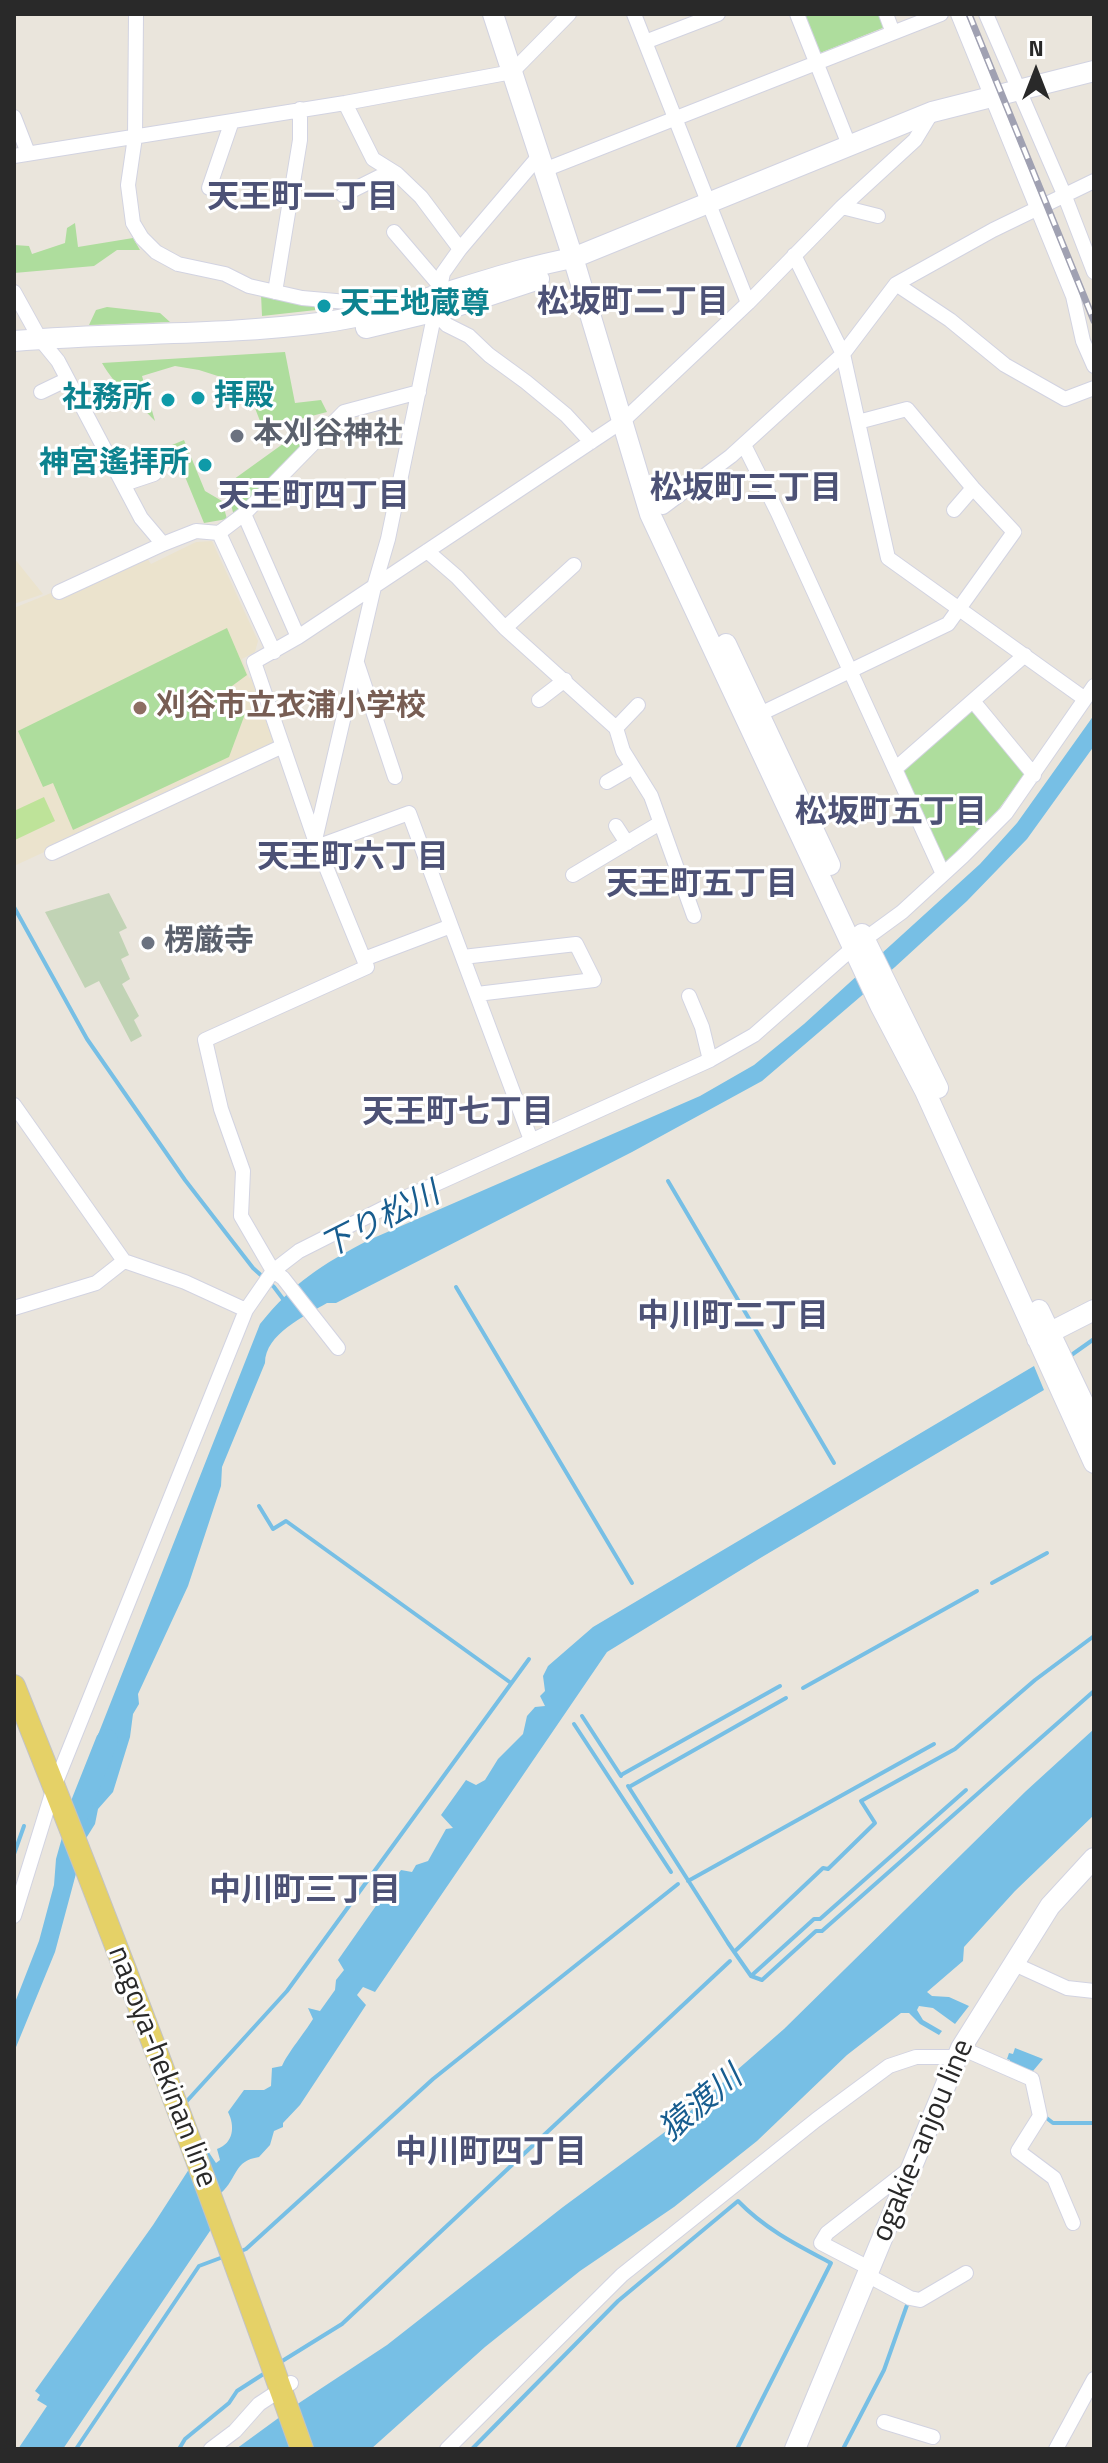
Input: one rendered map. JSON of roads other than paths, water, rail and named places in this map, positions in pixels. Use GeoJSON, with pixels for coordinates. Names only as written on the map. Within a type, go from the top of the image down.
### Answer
{"type":"FeatureCollection","features":[{"type":"Feature","properties":{"kind":"main road","name":"nagoya-hekinan line"},"geometry":{"type":"LineString","coordinates":[[14,1686],[194,2152],[280,2381],[302,2449]]}},
{"type":"Feature","properties":{"kind":"street"},"geometry":{"type":"LineString","coordinates":[[136,14],[135,137],[128,185],[133,223],[142,238],[156,252],[178,264],[225,274],[249,286],[275,292],[347,302],[370,314]]}},
{"type":"Feature","properties":{"kind":"street"},"geometry":{"type":"LineString","coordinates":[[493,14],[624,420],[623,430],[650,514],[887,998],[925,1091],[1064,1379],[1094,1463]]}},
{"type":"Feature","properties":{"kind":"street"},"geometry":{"type":"LineString","coordinates":[[14,117],[21,155],[345,103],[512,72],[569,14]]}},
{"type":"Feature","properties":{"kind":"street"},"geometry":{"type":"LineString","coordinates":[[634,14],[748,303]]}},
{"type":"Feature","properties":{"kind":"street"},"geometry":{"type":"LineString","coordinates":[[645,42],[718,14]]}},
{"type":"Feature","properties":{"kind":"street"},"geometry":{"type":"LineString","coordinates":[[797,14],[849,145]]}},
{"type":"Feature","properties":{"kind":"street"},"geometry":{"type":"LineString","coordinates":[[886,14],[893,33]]}},
{"type":"Feature","properties":{"kind":"street"},"geometry":{"type":"LineString","coordinates":[[317,843],[356,662],[388,539],[443,273],[460,249],[541,163],[675,118],[941,14]]}},
{"type":"Feature","properties":{"kind":"street"},"geometry":{"type":"LineString","coordinates":[[958,14],[1073,296],[1083,341],[1094,366]]}},
{"type":"Feature","properties":{"kind":"street"},"geometry":{"type":"LineString","coordinates":[[986,14],[1064,194],[1094,272]]}},
{"type":"Feature","properties":{"kind":"street"},"geometry":{"type":"LineString","coordinates":[[14,355],[46,346],[292,325],[370,314],[438,302],[547,276],[573,258],[932,112],[1094,71]]}},
{"type":"Feature","properties":{"kind":"street"},"geometry":{"type":"LineString","coordinates":[[345,103],[373,159],[421,197],[460,249]]}},
{"type":"Feature","properties":{"kind":"street"},"geometry":{"type":"LineString","coordinates":[[275,292],[300,140],[300,109]]}},
{"type":"Feature","properties":{"kind":"street"},"geometry":{"type":"LineString","coordinates":[[338,1348],[273,1278],[241,1216],[243,1171],[221,1109],[205,1040],[367,967],[317,843],[254,662],[298,637],[624,420],[915,140],[932,112]]}},
{"type":"Feature","properties":{"kind":"street"},"geometry":{"type":"LineString","coordinates":[[209,188],[232,121]]}},
{"type":"Feature","properties":{"kind":"street"},"geometry":{"type":"LineString","coordinates":[[899,125],[911,125],[916,131],[915,140]]}},
{"type":"Feature","properties":{"kind":"street"},"geometry":{"type":"LineString","coordinates":[[343,195],[391,171]]}},
{"type":"Feature","properties":{"kind":"street"},"geometry":{"type":"LineString","coordinates":[[663,507],[744,445],[843,354],[896,284],[1036,208],[1094,181]]}},
{"type":"Feature","properties":{"kind":"street"},"geometry":{"type":"LineString","coordinates":[[842,207],[878,216]]}},
{"type":"Feature","properties":{"kind":"street"},"geometry":{"type":"LineString","coordinates":[[394,232],[438,302],[442,320],[469,336],[526,382],[566,415],[591,442]]}},
{"type":"Feature","properties":{"kind":"street"},"geometry":{"type":"LineString","coordinates":[[794,255],[843,354],[888,558],[1085,699]]}},
{"type":"Feature","properties":{"kind":"street"},"geometry":{"type":"LineString","coordinates":[[896,284],[950,320],[1005,365],[1065,399],[1094,388]]}},
{"type":"Feature","properties":{"kind":"street"},"geometry":{"type":"LineString","coordinates":[[14,292],[58,361],[141,518],[163,544]]}},
{"type":"Feature","properties":{"kind":"street"},"geometry":{"type":"LineString","coordinates":[[14,341],[46,346],[334,334],[438,302]]}},
{"type":"Feature","properties":{"kind":"street"},"geometry":{"type":"LineString","coordinates":[[41,392],[66,380]]}},
{"type":"Feature","properties":{"kind":"street"},"geometry":{"type":"LineString","coordinates":[[59,592],[196,531],[219,533],[244,514],[344,412],[419,392]]}},
{"type":"Feature","properties":{"kind":"street"},"geometry":{"type":"LineString","coordinates":[[760,714],[948,624],[1014,532],[907,409],[858,422]]}},
{"type":"Feature","properties":{"kind":"street"},"geometry":{"type":"LineString","coordinates":[[624,420],[636,433],[679,548],[760,714],[860,944]]}},
{"type":"Feature","properties":{"kind":"street"},"geometry":{"type":"LineString","coordinates":[[744,445],[943,874]]}},
{"type":"Feature","properties":{"kind":"street"},"geometry":{"type":"LineString","coordinates":[[124,484],[154,474]]}},
{"type":"Feature","properties":{"kind":"street"},"geometry":{"type":"LineString","coordinates":[[954,510],[973,488]]}},
{"type":"Feature","properties":{"kind":"street"},"geometry":{"type":"LineString","coordinates":[[244,514],[298,637]]}},
{"type":"Feature","properties":{"kind":"street"},"geometry":{"type":"LineString","coordinates":[[219,533],[274,652]]}},
{"type":"Feature","properties":{"kind":"street"},"geometry":{"type":"LineString","coordinates":[[427,551],[457,577],[505,628],[616,728],[623,751],[651,796],[694,916]]}},
{"type":"Feature","properties":{"kind":"street"},"geometry":{"type":"LineString","coordinates":[[505,628],[574,565]]}},
{"type":"Feature","properties":{"kind":"street"},"geometry":{"type":"LineString","coordinates":[[895,769],[1025,655]]}},
{"type":"Feature","properties":{"kind":"street"},"geometry":{"type":"LineString","coordinates":[[356,662],[395,777]]}},
{"type":"Feature","properties":{"kind":"street"},"geometry":{"type":"LineString","coordinates":[[539,700],[565,680]]}},
{"type":"Feature","properties":{"kind":"street"},"geometry":{"type":"LineString","coordinates":[[14,1916],[58,1794],[246,1310],[273,1278],[299,1251],[398,1201],[710,1060],[754,1035],[902,912],[1006,813],[1094,686]]}},
{"type":"Feature","properties":{"kind":"street"},"geometry":{"type":"LineString","coordinates":[[973,701],[1034,775]]}},
{"type":"Feature","properties":{"kind":"street"},"geometry":{"type":"LineString","coordinates":[[616,728],[638,705]]}},
{"type":"Feature","properties":{"kind":"street"},"geometry":{"type":"LineString","coordinates":[[52,853],[283,746]]}},
{"type":"Feature","properties":{"kind":"street"},"geometry":{"type":"LineString","coordinates":[[607,782],[633,767]]}},
{"type":"Feature","properties":{"kind":"street"},"geometry":{"type":"LineString","coordinates":[[317,843],[409,813],[531,1140]]}},
{"type":"Feature","properties":{"kind":"street"},"geometry":{"type":"LineString","coordinates":[[573,875],[660,823]]}},
{"type":"Feature","properties":{"kind":"street"},"geometry":{"type":"LineString","coordinates":[[616,826],[627,843]]}},
{"type":"Feature","properties":{"kind":"street"},"geometry":{"type":"LineString","coordinates":[[364,959],[451,926]]}},
{"type":"Feature","properties":{"kind":"street"},"geometry":{"type":"LineString","coordinates":[[463,957],[576,944],[594,980],[477,994]]}},
{"type":"Feature","properties":{"kind":"street"},"geometry":{"type":"LineString","coordinates":[[689,996],[702,1027],[710,1060]]}},
{"type":"Feature","properties":{"kind":"street"},"geometry":{"type":"LineString","coordinates":[[14,1105],[124,1261],[185,1282],[246,1310]]}},
{"type":"Feature","properties":{"kind":"street"},"geometry":{"type":"LineString","coordinates":[[14,1308],[96,1283],[124,1261]]}},
{"type":"Feature","properties":{"kind":"street"},"geometry":{"type":"LineString","coordinates":[[1048,1346],[1094,1310]]}},
{"type":"Feature","properties":{"kind":"street"},"geometry":{"type":"LineString","coordinates":[[1064,1379],[1094,1425]]}},
{"type":"Feature","properties":{"kind":"street","name":"ogakie-anjou line"},"geometry":{"type":"LineString","coordinates":[[795,2449],[959,2053],[1050,1906],[1094,1858]]}},
{"type":"Feature","properties":{"kind":"street"},"geometry":{"type":"LineString","coordinates":[[1012,1963],[1067,1988],[1094,1991]]}},
{"type":"Feature","properties":{"kind":"street"},"geometry":{"type":"LineString","coordinates":[[447,2449],[622,2275],[816,2120],[889,2066],[916,2057],[959,2053],[1032,2079],[1040,2116],[1018,2151],[1054,2178],[1073,2223]]}},
{"type":"Feature","properties":{"kind":"street"},"geometry":{"type":"LineString","coordinates":[[912,2167],[827,2233],[821,2243],[910,2298],[920,2300],[966,2273]]}},
{"type":"Feature","properties":{"kind":"street"},"geometry":{"type":"LineString","coordinates":[[1056,2449],[1094,2379]]}},
{"type":"Feature","properties":{"kind":"street"},"geometry":{"type":"LineString","coordinates":[[211,2449],[235,2431],[280,2381]]}},
{"type":"Feature","properties":{"kind":"street"},"geometry":{"type":"LineString","coordinates":[[884,2422],[933,2437]]}},
{"type":"Feature","properties":{"kind":"water"},"geometry":{"type":"Polygon","coordinates":[[[1094,715],[1094,746],[1027,839],[967,901],[895,967],[762,1081],[632,1152],[336,1303],[327,1303],[288,1327],[272,1343],[222,1467],[221,1486],[188,1586],[138,1694],[139,1704],[133,1714],[130,1737],[113,1792],[98,1809],[95,1824],[85,1840],[55,1952],[14,2052],[14,2005],[39,1941],[63,1834],[78,1805],[95,1786],[98,1773],[92,1750],[260,1324],[309,1276],[369,1240],[700,1096],[754,1065],[804,1024],[980,864],[1017,823],[1094,715]]]}},
{"type":"Feature","properties":{"kind":"water"},"geometry":{"type":"Polygon","coordinates":[[[1034,1366],[1044,1390],[607,1652],[375,1992],[363,1987],[357,1995],[366,2005],[300,2105],[283,2123],[283,2127],[274,2131],[270,2145],[259,2157],[244,2162],[221,2193],[226,2213],[212,2228],[63,2449],[18,2449],[47,2406],[37,2400],[40,2395],[35,2391],[153,2225],[202,2149],[208,2151],[216,2163],[220,2160],[217,2149],[227,2143],[232,2134],[228,2112],[244,2090],[264,2090],[271,2086],[272,2068],[282,2066],[313,2019],[308,2008],[320,2011],[335,1990],[336,1980],[344,1970],[338,1960],[401,1870],[412,1872],[416,1865],[428,1861],[446,1829],[453,1828],[441,1815],[466,1780],[476,1785],[485,1780],[498,1759],[523,1734],[527,1716],[535,1707],[545,1706],[540,1696],[545,1691],[543,1676],[548,1666],[593,1627],[1034,1366]]]}},
{"type":"Feature","properties":{"kind":"water","name":"猿渡川"},"geometry":{"type":"Polygon","coordinates":[[[1094,1729],[1094,1815],[1015,1891],[964,1947],[963,1961],[927,1992],[969,2006],[955,2024],[933,2008],[919,2006],[917,2010],[923,2020],[942,2031],[939,2035],[909,2013],[901,2013],[847,2055],[757,2141],[674,2207],[580,2271],[485,2347],[371,2449],[236,2449],[387,2345],[563,2207],[673,2126],[784,2029],[1026,1791],[1094,1729]]]}},
{"type":"Feature","properties":{"kind":"water"},"geometry":{"type":"Polygon","coordinates":[[[1015,2048],[1043,2059],[1033,2071],[1010,2063],[1007,2059],[1009,2053],[1013,2054],[1015,2048]]]}},
{"type":"Feature","properties":{"kind":"waterway"},"geometry":{"type":"LineString","coordinates":[[14,907],[87,1039],[185,1180],[253,1268],[283,1299]]}},
{"type":"Feature","properties":{"kind":"waterway"},"geometry":{"type":"LineString","coordinates":[[668,1181],[834,1463]]}},
{"type":"Feature","properties":{"kind":"waterway"},"geometry":{"type":"LineString","coordinates":[[456,1287],[632,1583]]}},
{"type":"Feature","properties":{"kind":"waterway"},"geometry":{"type":"LineString","coordinates":[[1070,1356],[1094,1339]]}},
{"type":"Feature","properties":{"kind":"waterway"},"geometry":{"type":"LineString","coordinates":[[259,1506],[273,1529],[286,1521],[511,1683]]}},
{"type":"Feature","properties":{"kind":"waterway"},"geometry":{"type":"LineString","coordinates":[[992,1583],[1047,1553]]}},
{"type":"Feature","properties":{"kind":"waterway"},"geometry":{"type":"LineString","coordinates":[[803,1688],[977,1591]]}},
{"type":"Feature","properties":{"kind":"waterway"},"geometry":{"type":"LineString","coordinates":[[734,1952],[875,1823],[861,1801],[955,1749],[1035,1680],[1094,1636]]}},
{"type":"Feature","properties":{"kind":"waterway"},"geometry":{"type":"LineString","coordinates":[[186,2102],[287,1991],[529,1659]]}},
{"type":"Feature","properties":{"kind":"waterway"},"geometry":{"type":"LineString","coordinates":[[621,1775],[780,1686]]}},
{"type":"Feature","properties":{"kind":"waterway"},"geometry":{"type":"LineString","coordinates":[[628,1786],[728,1943],[751,1976],[762,1980],[816,1931],[822,1931],[1094,1691]]}},
{"type":"Feature","properties":{"kind":"waterway"},"geometry":{"type":"LineString","coordinates":[[629,1787],[786,1698]]}},
{"type":"Feature","properties":{"kind":"waterway"},"geometry":{"type":"LineString","coordinates":[[582,1716],[621,1776]]}},
{"type":"Feature","properties":{"kind":"waterway"},"geometry":{"type":"LineString","coordinates":[[574,1724],[671,1872]]}},
{"type":"Feature","properties":{"kind":"waterway","name":"下り松川"},"geometry":{"type":"LineString","coordinates":[[74,1823],[107,1740]]}},
{"type":"Feature","properties":{"kind":"waterway"},"geometry":{"type":"LineString","coordinates":[[688,1881],[934,1744]]}},
{"type":"Feature","properties":{"kind":"waterway"},"geometry":{"type":"LineString","coordinates":[[751,1976],[966,1790]]}},
{"type":"Feature","properties":{"kind":"waterway"},"geometry":{"type":"LineString","coordinates":[[14,1854],[24,1826]]}},
{"type":"Feature","properties":{"kind":"waterway"},"geometry":{"type":"LineString","coordinates":[[239,2252],[246,2249],[433,2079],[678,1884]]}},
{"type":"Feature","properties":{"kind":"waterway"},"geometry":{"type":"LineString","coordinates":[[279,2363],[342,2324],[730,1961]]}},
{"type":"Feature","properties":{"kind":"waterway"},"geometry":{"type":"LineString","coordinates":[[1044,2116],[1053,2123],[1094,2123]]}},
{"type":"Feature","properties":{"kind":"waterway"},"geometry":{"type":"LineString","coordinates":[[472,2449],[618,2301],[738,2201],[770,2228],[831,2263],[737,2449]]}},
{"type":"Feature","properties":{"kind":"waterway"},"geometry":{"type":"LineString","coordinates":[[76,2449],[199,2266],[223,2257]]}},
{"type":"Feature","properties":{"kind":"waterway"},"geometry":{"type":"LineString","coordinates":[[843,2449],[884,2370],[907,2305]]}},
{"type":"Feature","properties":{"kind":"waterway"},"geometry":{"type":"LineString","coordinates":[[179,2449],[185,2439],[229,2403],[237,2391],[265,2373]]}},
{"type":"Feature","properties":{"kind":"railway"},"geometry":{"type":"LineString","coordinates":[[969,14],[1094,321]]}},
{"type":"Feature","properties":{"kind":"place","name":"天王地蔵尊"},"geometry":{"type":"Point","coordinates":[324,306]}},
{"type":"Feature","properties":{"kind":"place","name":"拝殿"},"geometry":{"type":"Point","coordinates":[198,398]}},
{"type":"Feature","properties":{"kind":"place","name":"社務所"},"geometry":{"type":"Point","coordinates":[168,400]}},
{"type":"Feature","properties":{"kind":"place","name":"本刈谷神社"},"geometry":{"type":"Point","coordinates":[237,436]}},
{"type":"Feature","properties":{"kind":"place","name":"神宮遙拝所"},"geometry":{"type":"Point","coordinates":[205,465]}},
{"type":"Feature","properties":{"kind":"place","name":"刈谷市立衣浦小学校"},"geometry":{"type":"Point","coordinates":[140,708]}},
{"type":"Feature","properties":{"kind":"place","name":"楞厳寺"},"geometry":{"type":"Point","coordinates":[148,943]}},
{"type":"Feature","properties":{"kind":"district","name":"天王町一丁目"},"geometry":{"type":"Point","coordinates":[303,199]}},
{"type":"Feature","properties":{"kind":"district","name":"松坂町二丁目"},"geometry":{"type":"Point","coordinates":[633,304]}},
{"type":"Feature","properties":{"kind":"district","name":"松坂町三丁目"},"geometry":{"type":"Point","coordinates":[746,490]}},
{"type":"Feature","properties":{"kind":"district","name":"天王町四丁目"},"geometry":{"type":"Point","coordinates":[314,498]}},
{"type":"Feature","properties":{"kind":"district","name":"松坂町五丁目"},"geometry":{"type":"Point","coordinates":[891,814]}},
{"type":"Feature","properties":{"kind":"district","name":"天王町六丁目"},"geometry":{"type":"Point","coordinates":[353,859]}},
{"type":"Feature","properties":{"kind":"district","name":"天王町五丁目"},"geometry":{"type":"Point","coordinates":[702,886]}},
{"type":"Feature","properties":{"kind":"district","name":"天王町七丁目"},"geometry":{"type":"Point","coordinates":[458,1114]}},
{"type":"Feature","properties":{"kind":"district","name":"中川町二丁目"},"geometry":{"type":"Point","coordinates":[733,1318]}},
{"type":"Feature","properties":{"kind":"district","name":"中川町三丁目"},"geometry":{"type":"Point","coordinates":[305,1892]}},
{"type":"Feature","properties":{"kind":"district","name":"中川町四丁目"},"geometry":{"type":"Point","coordinates":[491,2154]}}]}
